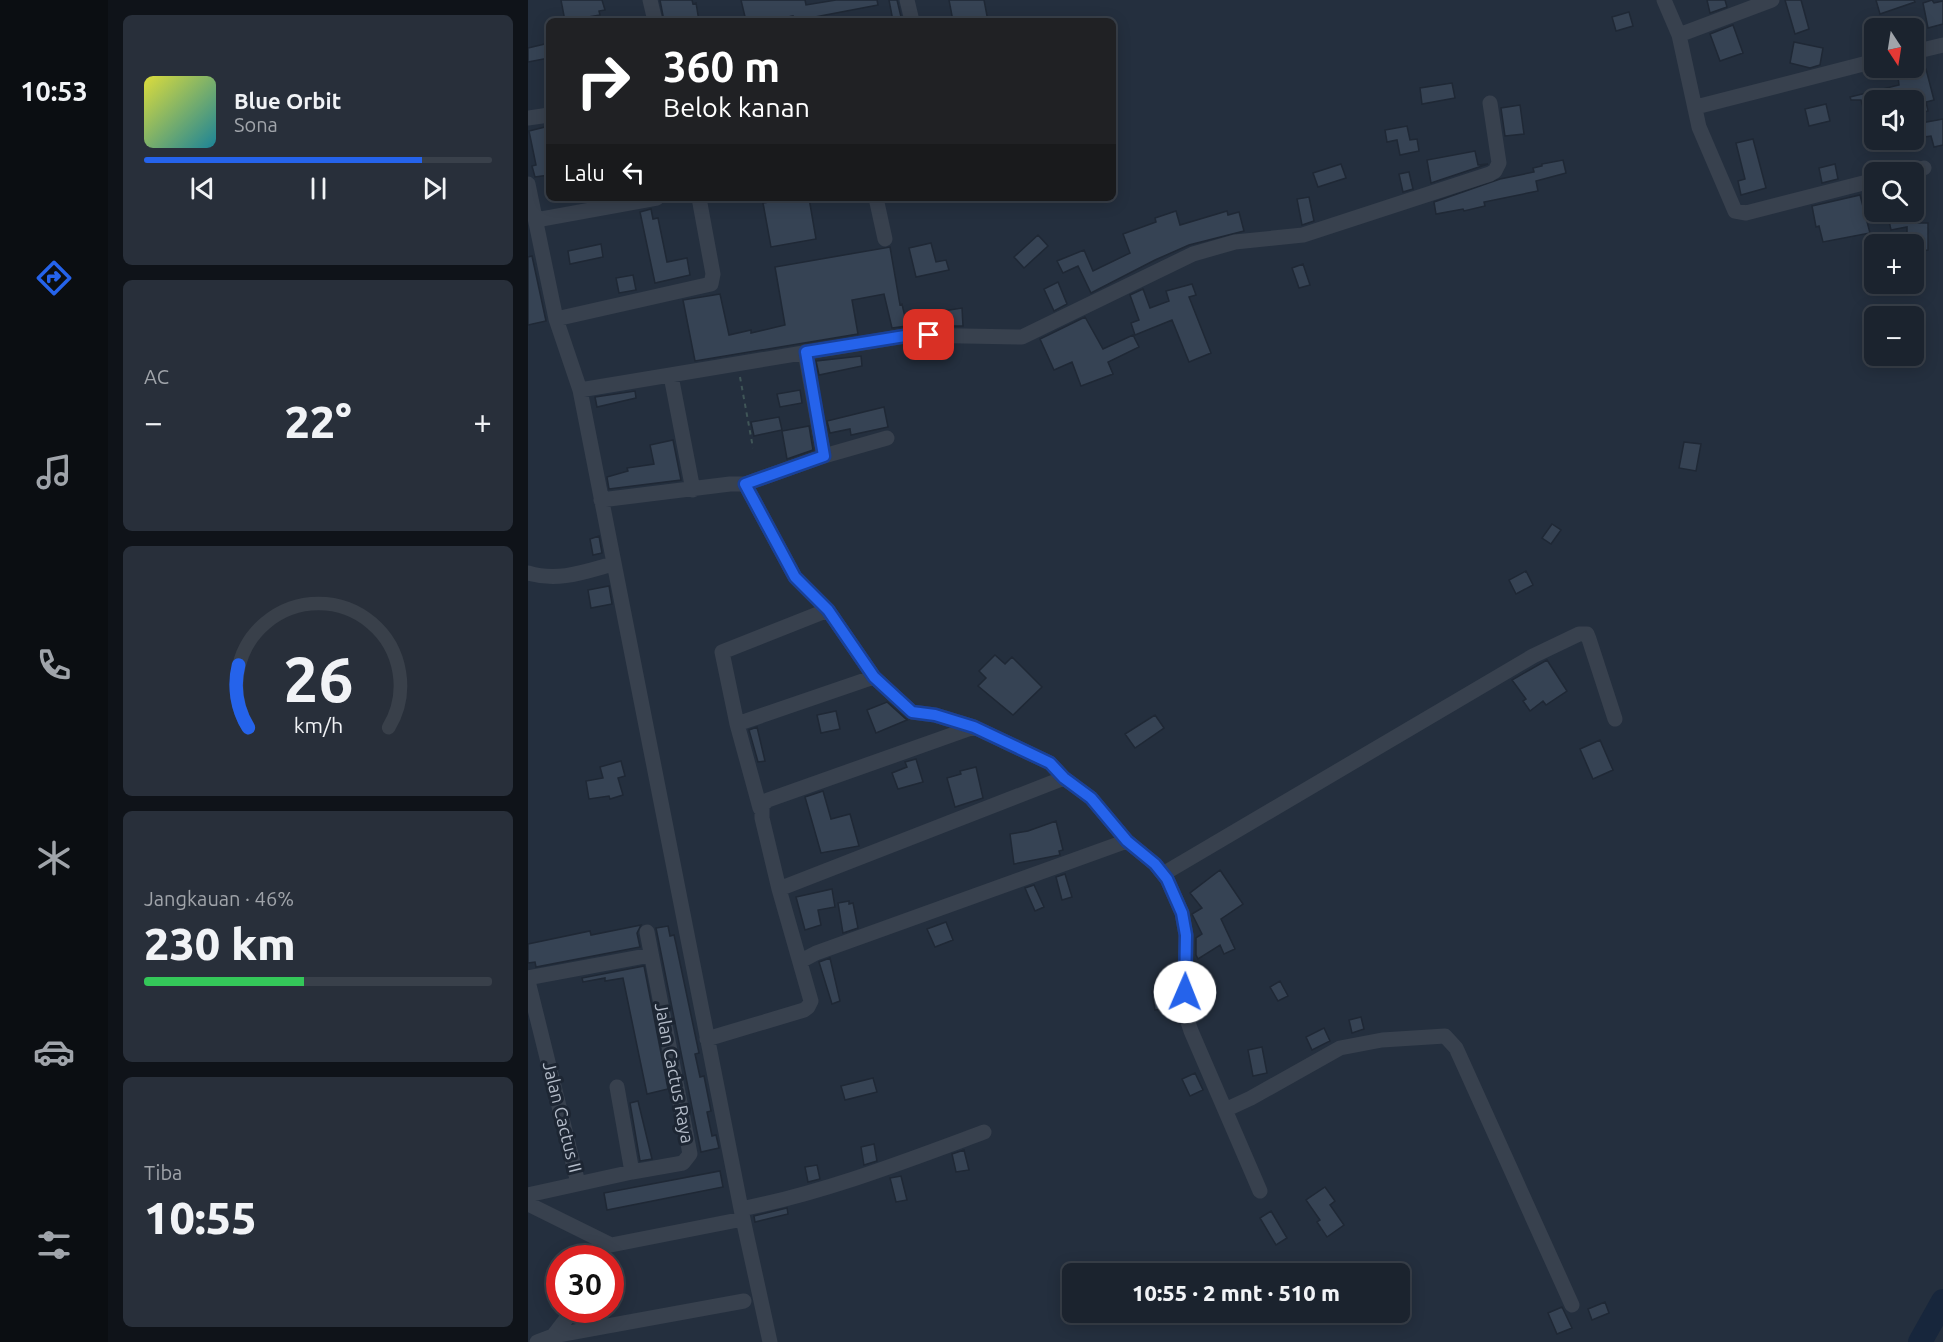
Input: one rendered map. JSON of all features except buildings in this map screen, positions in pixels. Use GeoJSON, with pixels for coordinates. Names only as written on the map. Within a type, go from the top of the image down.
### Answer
{"type":"FeatureCollection","features":[{"type":"Feature","properties":{"kind":"street"},"geometry":{"type":"LineString","coordinates":[[650,0],[654,18]]}},
{"type":"Feature","properties":{"kind":"street"},"geometry":{"type":"LineString","coordinates":[[907,0],[911,18]]}},
{"type":"Feature","properties":{"kind":"street"},"geometry":{"type":"LineString","coordinates":[[1664,0],[1679,35],[1699,127],[1735,211],[1740,214],[1864,183]]}},
{"type":"Feature","properties":{"kind":"street"},"geometry":{"type":"LineString","coordinates":[[1679,35],[1772,0]]}},
{"type":"Feature","properties":{"kind":"street"},"geometry":{"type":"LineString","coordinates":[[1924,50],[1943,45]]}},
{"type":"Feature","properties":{"kind":"street"},"geometry":{"type":"LineString","coordinates":[[1696,107],[1864,64]]}},
{"type":"Feature","properties":{"kind":"street"},"geometry":{"type":"LineString","coordinates":[[580,390],[920,334],[1022,337],[1193,254],[1235,242],[1303,235],[1490,174],[1495,171],[1499,163],[1490,104]]}},
{"type":"Feature","properties":{"kind":"street"},"geometry":{"type":"LineString","coordinates":[[528,118],[546,115]]}},
{"type":"Feature","properties":{"kind":"street"},"geometry":{"type":"LineString","coordinates":[[528,184],[556,319],[580,390],[707,1039],[770,1342]]}},
{"type":"Feature","properties":{"kind":"street"},"geometry":{"type":"LineString","coordinates":[[536,219],[640,201]]}},
{"type":"Feature","properties":{"kind":"street"},"geometry":{"type":"LineString","coordinates":[[556,319],[711,284],[714,274],[700,201]]}},
{"type":"Feature","properties":{"kind":"street"},"geometry":{"type":"LineString","coordinates":[[877,201],[885,239]]}},
{"type":"Feature","properties":{"kind":"street"},"geometry":{"type":"LineString","coordinates":[[806,352],[824,456]]}},
{"type":"Feature","properties":{"kind":"street"},"geometry":{"type":"LineString","coordinates":[[671,376],[693,490]]}},
{"type":"Feature","properties":{"kind":"street"},"geometry":{"type":"LineString","coordinates":[[601,500],[745,484],[824,456],[887,438]]}},
{"type":"Feature","properties":{"kind":"street"},"geometry":{"type":"LineString","coordinates":[[745,484],[795,577],[828,610],[874,677],[912,712],[935,715],[974,727],[1050,763],[1064,778],[1091,798],[1127,841],[1155,864],[1182,913],[1186,935],[1185,1013],[1260,1191]]}},
{"type":"Feature","properties":{"kind":"street"},"geometry":{"type":"LineString","coordinates":[[528,573],[544,578],[557,578],[613,564]]}},
{"type":"Feature","properties":{"kind":"street"},"geometry":{"type":"LineString","coordinates":[[707,1039],[808,1008],[811,1001],[779,889],[737,724],[722,652],[828,610]]}},
{"type":"Feature","properties":{"kind":"street"},"geometry":{"type":"LineString","coordinates":[[1162,874],[1533,656],[1579,634],[1587,634],[1615,719]]}},
{"type":"Feature","properties":{"kind":"street"},"geometry":{"type":"LineString","coordinates":[[737,724],[874,677]]}},
{"type":"Feature","properties":{"kind":"street"},"geometry":{"type":"LineString","coordinates":[[760,808],[768,800],[974,727]]}},
{"type":"Feature","properties":{"kind":"street"},"geometry":{"type":"LineString","coordinates":[[779,889],[1064,778]]}},
{"type":"Feature","properties":{"kind":"street"},"geometry":{"type":"LineString","coordinates":[[801,961],[816,953],[1127,841]]}},
{"type":"Feature","properties":{"kind":"street","name":"Jalan Cactus Raya"},"geometry":{"type":"LineString","coordinates":[[528,1195],[683,1163],[690,1154],[647,932]]}},
{"type":"Feature","properties":{"kind":"street"},"geometry":{"type":"LineString","coordinates":[[528,980],[651,955]]}},
{"type":"Feature","properties":{"kind":"street","name":"Jalan Cactus II"},"geometry":{"type":"LineString","coordinates":[[528,980],[578,1183]]}},
{"type":"Feature","properties":{"kind":"street"},"geometry":{"type":"LineString","coordinates":[[1225,1110],[1340,1048],[1382,1040],[1445,1036],[1456,1048],[1572,1305]]}},
{"type":"Feature","properties":{"kind":"street"},"geometry":{"type":"LineString","coordinates":[[617,1088],[632,1172]]}},
{"type":"Feature","properties":{"kind":"street"},"geometry":{"type":"LineString","coordinates":[[624,1248],[872,1175],[984,1132]]}},
{"type":"Feature","properties":{"kind":"street"},"geometry":{"type":"LineString","coordinates":[[528,1204],[548,1212],[599,1245]]}},
{"type":"Feature","properties":{"kind":"street"},"geometry":{"type":"LineString","coordinates":[[537,1342],[744,1301]]}},
{"type":"Feature","properties":{"kind":"street"},"geometry":{"type":"LineString","coordinates":[[554,1339],[564,1323]]}},
{"type":"Feature","properties":{"kind":"path"},"geometry":{"type":"LineString","coordinates":[[738,365],[753,448]]}},
{"type":"Feature","properties":{"kind":"waterway"},"geometry":{"type":"LineString","coordinates":[[1920,1342],[1943,1301]]}},
{"type":"Feature","properties":{"kind":"route"},"geometry":{"type":"LineString","coordinates":[[929,335],[911,335],[806,352],[824,456],[745,484],[795,577],[828,610],[874,677],[912,712],[935,715],[974,727],[1050,763],[1064,778],[1091,798],[1127,841],[1155,864],[1167,879],[1182,913],[1186,935],[1185,992]]}}]}
